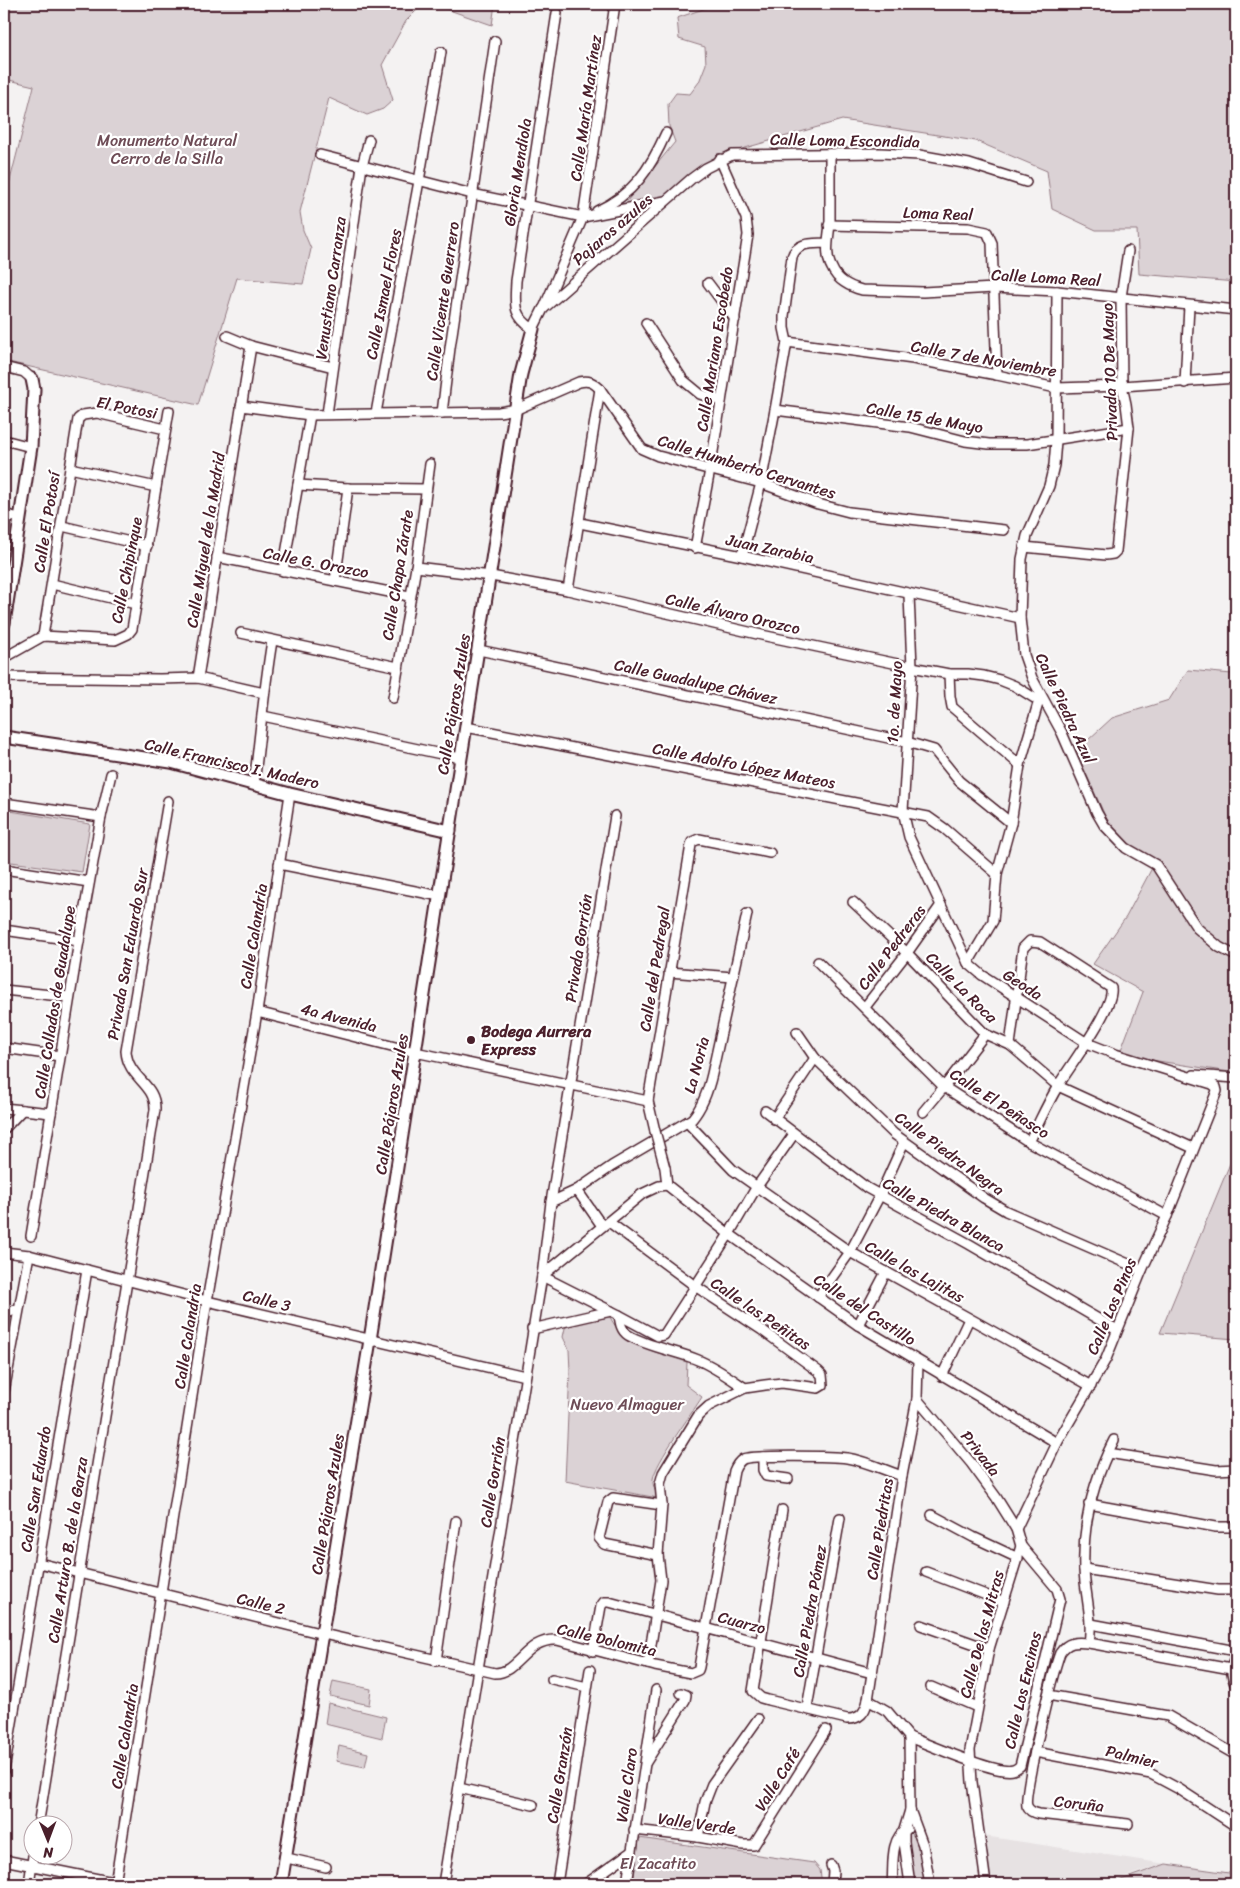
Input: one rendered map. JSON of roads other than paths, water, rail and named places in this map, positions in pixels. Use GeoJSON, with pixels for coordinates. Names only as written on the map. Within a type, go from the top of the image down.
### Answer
{"type":"FeatureCollection","features":[{"type":"Feature","properties":{"kind":"street","name":"Calle María Martínez"},"geometry":{"type":"LineString","coordinates":[[543,309],[586,217],[615,4]]}},
{"type":"Feature","properties":{"kind":"street","name":"Gloria Mendiola"},"geometry":{"type":"LineString","coordinates":[[533,329],[519,318],[515,305],[516,281],[556,13]]}},
{"type":"Feature","properties":{"kind":"street","name":"Calle Vicente Guerrero"},"geometry":{"type":"LineString","coordinates":[[442,413],[472,194],[496,41]]}},
{"type":"Feature","properties":{"kind":"street","name":"Calle Ismael Flores"},"geometry":{"type":"LineString","coordinates":[[376,413],[419,181],[440,52]]}},
{"type":"Feature","properties":{"kind":"street"},"geometry":{"type":"LineString","coordinates":[[586,217],[620,198],[640,180],[654,160],[666,133]]}},
{"type":"Feature","properties":{"kind":"street","name":"Venustiano Carranza"},"geometry":{"type":"LineString","coordinates":[[327,414],[362,166],[369,140]]}},
{"type":"Feature","properties":{"kind":"street","name":"Calle Loma Escondida"},"geometry":{"type":"LineString","coordinates":[[720,159],[744,153],[785,155],[880,153],[919,155],[970,164],[1026,182]]}},
{"type":"Feature","properties":{"kind":"street"},"geometry":{"type":"LineString","coordinates":[[742,556],[761,483],[775,410],[786,342],[784,316],[794,250],[798,246],[827,243],[830,225],[830,154]]}},
{"type":"Feature","properties":{"kind":"street"},"geometry":{"type":"LineString","coordinates":[[320,155],[527,207],[586,217],[665,201]]}},
{"type":"Feature","properties":{"kind":"street","name":"Pajaros azules"},"geometry":{"type":"LineString","coordinates":[[533,329],[543,309],[698,173],[720,159]]}},
{"type":"Feature","properties":{"kind":"street","name":"Calle Mariano Escobedo"},"geometry":{"type":"LineString","coordinates":[[695,548],[710,470],[748,228],[746,218],[720,159]]}},
{"type":"Feature","properties":{"kind":"street","name":"Loma Real"},"geometry":{"type":"LineString","coordinates":[[830,225],[968,228],[987,232],[992,243],[994,288]]}},
{"type":"Feature","properties":{"kind":"street","name":"Calle Loma Real"},"geometry":{"type":"LineString","coordinates":[[827,243],[829,259],[837,276],[854,288],[862,290],[924,292],[994,288],[1057,291],[1236,310]]}},
{"type":"Feature","properties":{"kind":"street","name":"Privada 10 De Mayo"},"geometry":{"type":"LineString","coordinates":[[1024,547],[1106,555],[1113,554],[1116,551],[1129,428],[1122,386],[1121,297],[1128,251]]}},
{"type":"Feature","properties":{"kind":"street"},"geometry":{"type":"LineString","coordinates":[[708,283],[735,319]]}},
{"type":"Feature","properties":{"kind":"street"},"geometry":{"type":"LineString","coordinates":[[994,288],[997,375]]}},
{"type":"Feature","properties":{"kind":"street","name":"Calle Piedra Azul"},"geometry":{"type":"LineString","coordinates":[[1057,291],[1056,440],[1054,466],[1049,486],[1024,547],[1021,574],[1020,618],[1026,662],[1040,696],[1062,733],[1104,825],[1126,848],[1156,865],[1196,928],[1219,947],[1236,956]]}},
{"type":"Feature","properties":{"kind":"street"},"geometry":{"type":"LineString","coordinates":[[1185,383],[1189,306]]}},
{"type":"Feature","properties":{"kind":"street"},"geometry":{"type":"LineString","coordinates":[[646,324],[683,380],[700,394],[720,401]]}},
{"type":"Feature","properties":{"kind":"street","name":"Calle Pájaros Azules"},"geometry":{"type":"LineString","coordinates":[[281,1884],[287,1858],[370,1340],[460,758],[491,576],[521,374],[533,329]]}},
{"type":"Feature","properties":{"kind":"street"},"geometry":{"type":"LineString","coordinates":[[227,336],[252,346],[333,368]]}},
{"type":"Feature","properties":{"kind":"street","name":"Calle 7 de Noviembre"},"geometry":{"type":"LineString","coordinates":[[786,342],[913,360],[1056,388],[1185,383],[1236,378]]}},
{"type":"Feature","properties":{"kind":"street","name":"Calle Miguel de la Madrid"},"geometry":{"type":"LineString","coordinates":[[198,678],[252,346]]}},
{"type":"Feature","properties":{"kind":"street"},"geometry":{"type":"LineString","coordinates":[[4,367],[24,372],[32,379],[34,389],[31,447],[7,590],[4,623]]}},
{"type":"Feature","properties":{"kind":"street"},"geometry":{"type":"LineString","coordinates":[[241,406],[310,415],[499,412],[517,409],[579,382],[594,383],[600,389],[568,590]]}},
{"type":"Feature","properties":{"kind":"street","name":"Calle Humberto Cervantes"},"geometry":{"type":"LineString","coordinates":[[600,389],[642,448],[658,456],[761,483],[818,504],[848,512],[1004,530]]}},
{"type":"Feature","properties":{"kind":"street","name":"Calle 15 de Mayo"},"geometry":{"type":"LineString","coordinates":[[775,410],[910,427],[964,441],[1027,444],[1129,428]]}},
{"type":"Feature","properties":{"kind":"street","name":"Calle Chipinque"},"geometry":{"type":"LineString","coordinates":[[43,636],[114,640],[122,638],[132,629],[169,411]]}},
{"type":"Feature","properties":{"kind":"street","name":"El Potosi"},"geometry":{"type":"LineString","coordinates":[[83,415],[97,413],[165,429]]}},
{"type":"Feature","properties":{"kind":"street","name":"Calle El Potosí"},"geometry":{"type":"LineString","coordinates":[[43,636],[62,526],[76,424],[83,415]]}},
{"type":"Feature","properties":{"kind":"street"},"geometry":{"type":"LineString","coordinates":[[283,572],[310,415]]}},
{"type":"Feature","properties":{"kind":"street"},"geometry":{"type":"LineString","coordinates":[[4,440],[31,447]]}},
{"type":"Feature","properties":{"kind":"street","name":"Calle Chapa Zárate"},"geometry":{"type":"LineString","coordinates":[[393,698],[409,596],[416,567],[430,464]]}},
{"type":"Feature","properties":{"kind":"street"},"geometry":{"type":"LineString","coordinates":[[70,468],[156,488]]}},
{"type":"Feature","properties":{"kind":"street"},"geometry":{"type":"LineString","coordinates":[[298,485],[426,489]]}},
{"type":"Feature","properties":{"kind":"street"},"geometry":{"type":"LineString","coordinates":[[335,581],[348,488]]}},
{"type":"Feature","properties":{"kind":"street"},"geometry":{"type":"LineString","coordinates":[[4,514],[19,518]]}},
{"type":"Feature","properties":{"kind":"street","name":"Juan Zarabia"},"geometry":{"type":"LineString","coordinates":[[580,523],[695,548],[742,556],[1020,618]]}},
{"type":"Feature","properties":{"kind":"street"},"geometry":{"type":"LineString","coordinates":[[62,526],[147,546]]}},
{"type":"Feature","properties":{"kind":"street","name":"Calle G. Orozco"},"geometry":{"type":"LineString","coordinates":[[217,557],[283,572],[409,596]]}},
{"type":"Feature","properties":{"kind":"street","name":"Calle Álvaro Orozco"},"geometry":{"type":"LineString","coordinates":[[416,567],[491,576],[568,590],[766,636],[912,667],[949,674],[968,674],[1000,680],[1040,696]]}},
{"type":"Feature","properties":{"kind":"street"},"geometry":{"type":"LineString","coordinates":[[52,584],[136,604]]}},
{"type":"Feature","properties":{"kind":"street","name":"1o. de Mayo"},"geometry":{"type":"LineString","coordinates":[[903,811],[912,667],[909,594]]}},
{"type":"Feature","properties":{"kind":"street"},"geometry":{"type":"LineString","coordinates":[[242,633],[398,667]]}},
{"type":"Feature","properties":{"kind":"street"},"geometry":{"type":"LineString","coordinates":[[4,658],[43,636]]}},
{"type":"Feature","properties":{"kind":"street"},"geometry":{"type":"LineString","coordinates":[[254,784],[272,641]]}},
{"type":"Feature","properties":{"kind":"street","name":"Calle Guadalupe Chávez"},"geometry":{"type":"LineString","coordinates":[[479,650],[907,742],[934,750],[959,782],[1011,822]]}},
{"type":"Feature","properties":{"kind":"street"},"geometry":{"type":"LineString","coordinates":[[949,674],[952,707],[1020,765]]}},
{"type":"Feature","properties":{"kind":"street"},"geometry":{"type":"LineString","coordinates":[[4,677],[198,678],[264,693]]}},
{"type":"Feature","properties":{"kind":"street"},"geometry":{"type":"LineString","coordinates":[[968,963],[993,921],[997,874],[1011,822],[1020,765],[1040,696]]}},
{"type":"Feature","properties":{"kind":"street"},"geometry":{"type":"LineString","coordinates":[[263,716],[460,758]]}},
{"type":"Feature","properties":{"kind":"street","name":"Calle Adolfo López Mateos"},"geometry":{"type":"LineString","coordinates":[[466,727],[928,817],[937,822],[997,874]]}},
{"type":"Feature","properties":{"kind":"street","name":"Calle Francisco I. Madero"},"geometry":{"type":"LineString","coordinates":[[4,737],[171,762],[290,794],[450,831]]}},
{"type":"Feature","properties":{"kind":"street","name":"Calle Collados de Guadalupe"},"geometry":{"type":"LineString","coordinates":[[31,1236],[100,817],[111,774]]}},
{"type":"Feature","properties":{"kind":"street","name":"Calle Calandria"},"geometry":{"type":"LineString","coordinates":[[118,1884],[207,1301],[257,1012],[290,794]]}},
{"type":"Feature","properties":{"kind":"street","name":"Privada San Eduardo Sur"},"geometry":{"type":"LineString","coordinates":[[127,1280],[156,1103],[150,1091],[128,1066],[126,1051],[168,801]]}},
{"type":"Feature","properties":{"kind":"street"},"geometry":{"type":"LineString","coordinates":[[4,803],[100,817]]}},
{"type":"Feature","properties":{"kind":"street","name":"Geoda"},"geometry":{"type":"LineString","coordinates":[[903,811],[909,836],[968,963],[982,975],[1087,1043],[1216,1087]]}},
{"type":"Feature","properties":{"kind":"street","name":"Privada Gorrión"},"geometry":{"type":"LineString","coordinates":[[570,1085],[615,816]]}},
{"type":"Feature","properties":{"kind":"street","name":"Calle del Pedregal"},"geometry":{"type":"LineString","coordinates":[[648,1101],[668,972],[692,842],[699,839],[770,852]]}},
{"type":"Feature","properties":{"kind":"street"},"geometry":{"type":"LineString","coordinates":[[279,864],[440,896]]}},
{"type":"Feature","properties":{"kind":"street"},"geometry":{"type":"LineString","coordinates":[[4,869],[89,882]]}},
{"type":"Feature","properties":{"kind":"street","name":"Calle La Roca"},"geometry":{"type":"LineString","coordinates":[[853,902],[985,1034],[1010,1045],[1058,1086],[1193,1148]]}},
{"type":"Feature","properties":{"kind":"street","name":"Calle Pedreras"},"geometry":{"type":"LineString","coordinates":[[865,1007],[907,954],[941,905]]}},
{"type":"Feature","properties":{"kind":"street","name":"La Noria"},"geometry":{"type":"LineString","coordinates":[[577,1190],[612,1166],[687,1122],[697,1113],[708,1089],[747,914]]}},
{"type":"Feature","properties":{"kind":"street"},"geometry":{"type":"LineString","coordinates":[[4,930],[79,941]]}},
{"type":"Feature","properties":{"kind":"street"},"geometry":{"type":"LineString","coordinates":[[1010,1045],[1018,999],[1023,948],[1030,941],[1040,942],[1108,984],[1112,992],[1111,998],[1087,1043],[1058,1086],[1029,1142]]}},
{"type":"Feature","properties":{"kind":"street","name":"Calle El Peñasco"},"geometry":{"type":"LineString","coordinates":[[818,962],[944,1088],[1029,1142],[1167,1216]]}},
{"type":"Feature","properties":{"kind":"street"},"geometry":{"type":"LineString","coordinates":[[668,972],[733,977]]}},
{"type":"Feature","properties":{"kind":"street"},"geometry":{"type":"LineString","coordinates":[[4,990],[69,997]]}},
{"type":"Feature","properties":{"kind":"street","name":"4a Avenida"},"geometry":{"type":"LineString","coordinates":[[257,1012],[415,1052],[648,1101]]}},
{"type":"Feature","properties":{"kind":"street","name":"Calle Piedra Negra"},"geometry":{"type":"LineString","coordinates":[[797,1032],[815,1058],[904,1142],[984,1198],[1006,1211],[1142,1270]]}},
{"type":"Feature","properties":{"kind":"street"},"geometry":{"type":"LineString","coordinates":[[923,1112],[944,1088],[985,1034]]}},
{"type":"Feature","properties":{"kind":"street"},"geometry":{"type":"LineString","coordinates":[[4,1048],[60,1056]]}},
{"type":"Feature","properties":{"kind":"street"},"geometry":{"type":"LineString","coordinates":[[774,1119],[815,1058]]}},
{"type":"Feature","properties":{"kind":"street"},"geometry":{"type":"LineString","coordinates":[[1181,1075],[1236,1078]]}},
{"type":"Feature","properties":{"kind":"street","name":"Calle Gorrión"},"geometry":{"type":"LineString","coordinates":[[443,1884],[524,1376],[542,1276],[551,1202],[570,1085]]}},
{"type":"Feature","properties":{"kind":"street","name":"Calle Los Pinos"},"geometry":{"type":"LineString","coordinates":[[1016,1529],[1057,1443],[1106,1359],[1216,1095],[1216,1087]]}},
{"type":"Feature","properties":{"kind":"street"},"geometry":{"type":"LineString","coordinates":[[648,1101],[666,1168],[667,1185],[659,1186],[642,1194],[542,1276],[658,1336],[668,1332],[756,1188],[794,1134]]}},
{"type":"Feature","properties":{"kind":"street"},"geometry":{"type":"LineString","coordinates":[[4,1108],[51,1113]]}},
{"type":"Feature","properties":{"kind":"street"},"geometry":{"type":"LineString","coordinates":[[4,1129],[22,1110]]}},
{"type":"Feature","properties":{"kind":"street","name":"Calle Piedra Blanca"},"geometry":{"type":"LineString","coordinates":[[765,1111],[867,1188],[969,1244],[1117,1330]]}},
{"type":"Feature","properties":{"kind":"street","name":"Calle las Lajitas"},"geometry":{"type":"LineString","coordinates":[[687,1122],[733,1170],[756,1188],[850,1252],[1090,1386]]}},
{"type":"Feature","properties":{"kind":"street"},"geometry":{"type":"LineString","coordinates":[[818,1297],[850,1252],[880,1195],[904,1142]]}},
{"type":"Feature","properties":{"kind":"street","name":"Calle del Castillo"},"geometry":{"type":"LineString","coordinates":[[667,1185],[729,1234],[858,1326],[1057,1443]]}},
{"type":"Feature","properties":{"kind":"street"},"geometry":{"type":"LineString","coordinates":[[551,1202],[577,1190]]}},
{"type":"Feature","properties":{"kind":"street","name":"Calle las Peñitas"},"geometry":{"type":"LineString","coordinates":[[577,1190],[606,1224],[762,1330],[818,1371],[824,1380],[823,1385],[818,1388],[782,1383],[745,1388]]}},
{"type":"Feature","properties":{"kind":"street","name":"Calle 3"},"geometry":{"type":"LineString","coordinates":[[4,1252],[28,1255],[207,1301],[524,1376]]}},
{"type":"Feature","properties":{"kind":"street"},"geometry":{"type":"LineString","coordinates":[[4,1392],[28,1255]]}},
{"type":"Feature","properties":{"kind":"street","name":"Calle San Eduardo"},"geometry":{"type":"LineString","coordinates":[[4,1772],[87,1270]]}},
{"type":"Feature","properties":{"kind":"street"},"geometry":{"type":"LineString","coordinates":[[858,1326],[886,1272]]}},
{"type":"Feature","properties":{"kind":"street","name":"Calle Arturo B. de la Garza"},"geometry":{"type":"LineString","coordinates":[[40,1816],[127,1280]]}},
{"type":"Feature","properties":{"kind":"street"},"geometry":{"type":"LineString","coordinates":[[4,1314],[18,1309]]}},
{"type":"Feature","properties":{"kind":"street"},"geometry":{"type":"LineString","coordinates":[[532,1328],[615,1313]]}},
{"type":"Feature","properties":{"kind":"street"},"geometry":{"type":"LineString","coordinates":[[615,1313],[622,1328],[628,1335],[716,1368],[745,1388],[709,1406],[698,1416],[663,1473],[660,1484],[662,1505],[658,1556],[662,1580],[648,1664]]}},
{"type":"Feature","properties":{"kind":"street"},"geometry":{"type":"LineString","coordinates":[[942,1376],[970,1319]]}},
{"type":"Feature","properties":{"kind":"street","name":"Calle Piedritas"},"geometry":{"type":"LineString","coordinates":[[807,1708],[847,1719],[855,1719],[861,1716],[866,1708],[902,1476],[917,1399],[918,1362]]}},
{"type":"Feature","properties":{"kind":"street","name":"Privada"},"geometry":{"type":"LineString","coordinates":[[917,1399],[981,1475],[1016,1529],[1021,1546]]}},
{"type":"Feature","properties":{"kind":"street"},"geometry":{"type":"LineString","coordinates":[[914,1417],[931,1415]]}},
{"type":"Feature","properties":{"kind":"street"},"geometry":{"type":"LineString","coordinates":[[1089,1643],[1091,1624],[1084,1569],[1084,1537],[1089,1504],[1098,1474],[1114,1440]]}},
{"type":"Feature","properties":{"kind":"street"},"geometry":{"type":"LineString","coordinates":[[1108,1453],[1216,1470],[1236,1469]]}},
{"type":"Feature","properties":{"kind":"street"},"geometry":{"type":"LineString","coordinates":[[763,1457],[763,1470],[766,1476],[788,1479]]}},
{"type":"Feature","properties":{"kind":"street"},"geometry":{"type":"LineString","coordinates":[[707,1628],[734,1471],[744,1458],[849,1458],[902,1476]]}},
{"type":"Feature","properties":{"kind":"street"},"geometry":{"type":"LineString","coordinates":[[658,1556],[604,1544],[600,1541],[608,1502],[614,1498],[662,1505]]}},
{"type":"Feature","properties":{"kind":"street"},"geometry":{"type":"LineString","coordinates":[[1089,1504],[1216,1527],[1236,1527]]}},
{"type":"Feature","properties":{"kind":"street"},"geometry":{"type":"LineString","coordinates":[[782,1510],[753,1691],[760,1698],[807,1708]]}},
{"type":"Feature","properties":{"kind":"street"},"geometry":{"type":"LineString","coordinates":[[932,1515],[1018,1558]]}},
{"type":"Feature","properties":{"kind":"street","name":"Calle Piedra Pómez"},"geometry":{"type":"LineString","coordinates":[[807,1708],[840,1518]]}},
{"type":"Feature","properties":{"kind":"street"},"geometry":{"type":"LineString","coordinates":[[436,1661],[456,1521]]}},
{"type":"Feature","properties":{"kind":"street","name":"Calle De las Mitras"},"geometry":{"type":"LineString","coordinates":[[986,1884],[970,1761],[977,1707],[989,1649],[1021,1546]]}},
{"type":"Feature","properties":{"kind":"street","name":"Calle Los Encinos"},"geometry":{"type":"LineString","coordinates":[[909,1737],[970,1761],[1010,1771],[1020,1766],[1060,1599],[1057,1589],[1021,1546]]}},
{"type":"Feature","properties":{"kind":"street","name":"Calle 2"},"geometry":{"type":"LineString","coordinates":[[38,1563],[477,1670]]}},
{"type":"Feature","properties":{"kind":"street"},"geometry":{"type":"LineString","coordinates":[[1084,1569],[1218,1590],[1236,1590]]}},
{"type":"Feature","properties":{"kind":"street"},"geometry":{"type":"LineString","coordinates":[[926,1572],[1004,1602]]}},
{"type":"Feature","properties":{"kind":"street","name":"Cuarzo"},"geometry":{"type":"LineString","coordinates":[[593,1651],[601,1606],[604,1602],[657,1614],[872,1673]]}},
{"type":"Feature","properties":{"kind":"street"},"geometry":{"type":"LineString","coordinates":[[1091,1624],[1236,1651]]}},
{"type":"Feature","properties":{"kind":"street"},"geometry":{"type":"LineString","coordinates":[[921,1625],[989,1649]]}},
{"type":"Feature","properties":{"kind":"street","name":"Calle Dolomita"},"geometry":{"type":"LineString","coordinates":[[477,1670],[501,1673],[507,1671],[537,1644],[549,1640],[557,1640],[648,1664],[688,1673],[695,1672],[699,1667],[707,1628]]}},
{"type":"Feature","properties":{"kind":"street"},"geometry":{"type":"LineString","coordinates":[[1036,1752],[1048,1695],[1060,1653],[1068,1644],[1074,1642],[1089,1643],[1232,1669]]}},
{"type":"Feature","properties":{"kind":"street"},"geometry":{"type":"LineString","coordinates":[[1236,1657],[1232,1669],[1236,1686]]}},
{"type":"Feature","properties":{"kind":"street","name":"Calle Granzón"},"geometry":{"type":"LineString","coordinates":[[557,1884],[590,1670]]}},
{"type":"Feature","properties":{"kind":"street"},"geometry":{"type":"LineString","coordinates":[[552,1679],[587,1687]]}},
{"type":"Feature","properties":{"kind":"street"},"geometry":{"type":"LineString","coordinates":[[931,1686],[977,1707]]}},
{"type":"Feature","properties":{"kind":"street","name":"Valle Claro"},"geometry":{"type":"LineString","coordinates":[[627,1884],[656,1690]]}},
{"type":"Feature","properties":{"kind":"street"},"geometry":{"type":"LineString","coordinates":[[644,1764],[685,1700],[683,1694]]}},
{"type":"Feature","properties":{"kind":"street"},"geometry":{"type":"LineString","coordinates":[[1048,1695],[1168,1716],[1236,1755]]}},
{"type":"Feature","properties":{"kind":"street"},"geometry":{"type":"LineString","coordinates":[[868,1700],[887,1711],[909,1737],[910,1810],[904,1830],[904,1850],[910,1884]]}},
{"type":"Feature","properties":{"kind":"street"},"geometry":{"type":"LineString","coordinates":[[698,1837],[705,1802],[712,1784],[758,1719]]}},
{"type":"Feature","properties":{"kind":"street","name":"Valle Café"},"geometry":{"type":"LineString","coordinates":[[754,1845],[826,1730]]}},
{"type":"Feature","properties":{"kind":"street","name":"Coruña"},"geometry":{"type":"LineString","coordinates":[[1036,1752],[1026,1801],[1028,1809],[1039,1814],[1128,1824]]}},
{"type":"Feature","properties":{"kind":"street","name":"Palmier"},"geometry":{"type":"LineString","coordinates":[[1036,1752],[1151,1774],[1180,1789],[1236,1828]]}},
{"type":"Feature","properties":{"kind":"street"},"geometry":{"type":"LineString","coordinates":[[459,1788],[533,1805]]}},
{"type":"Feature","properties":{"kind":"street"},"geometry":{"type":"LineString","coordinates":[[910,1810],[923,1845],[930,1884]]}},
{"type":"Feature","properties":{"kind":"street"},"geometry":{"type":"LineString","coordinates":[[892,1884],[898,1836],[904,1830],[916,1826]]}},
{"type":"Feature","properties":{"kind":"street","name":"Valle Verde"},"geometry":{"type":"LineString","coordinates":[[634,1830],[698,1837],[743,1846],[754,1845]]}},
{"type":"Feature","properties":{"kind":"street"},"geometry":{"type":"LineString","coordinates":[[586,1884],[631,1852]]}},
{"type":"Feature","properties":{"kind":"street"},"geometry":{"type":"LineString","coordinates":[[287,1858],[326,1866]]}},
{"type":"Feature","properties":{"kind":"street"},"geometry":{"type":"LineString","coordinates":[[4,1860],[22,1860]]}},
{"type":"Feature","properties":{"kind":"street"},"geometry":{"type":"LineString","coordinates":[[831,1865],[833,1871],[832,1884]]}},
{"type":"Feature","properties":{"kind":"street"},"geometry":{"type":"LineString","coordinates":[[29,1884],[31,1866]]}},
{"type":"Feature","properties":{"kind":"street"},"geometry":{"type":"LineString","coordinates":[[54,1866],[118,1884]]}},
{"type":"Feature","properties":{"kind":"place","name":"Bodega Aurrera Express"},"geometry":{"type":"Point","coordinates":[471,1040]}},
{"type":"Feature","properties":{"kind":"park label","name":"Monumento Natural Cerro de la Silla"},"geometry":{"type":"Point","coordinates":[167,149]}},
{"type":"Feature","properties":{"kind":"park label","name":"Nuevo Almaguer"},"geometry":{"type":"Point","coordinates":[627,1404]}},
{"type":"Feature","properties":{"kind":"park label","name":"El Zacatito"},"geometry":{"type":"Point","coordinates":[658,1863]}}]}
